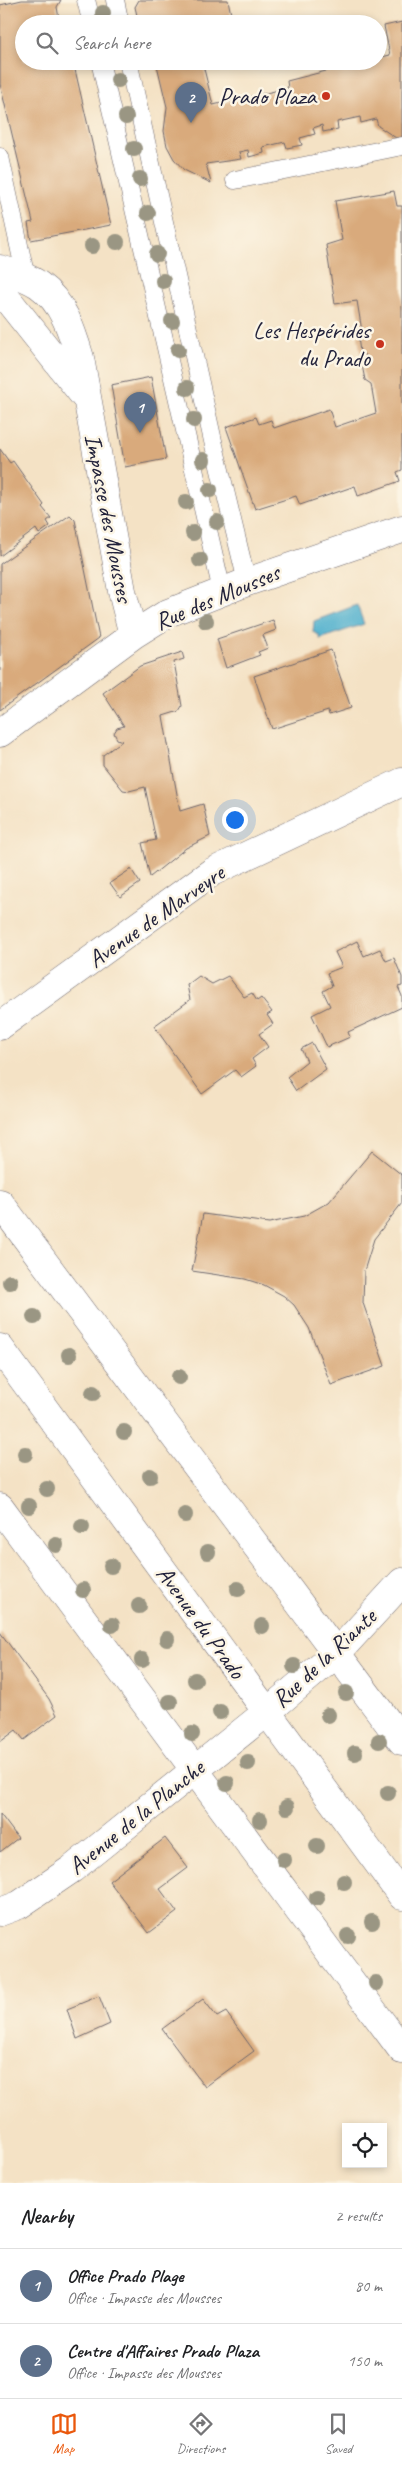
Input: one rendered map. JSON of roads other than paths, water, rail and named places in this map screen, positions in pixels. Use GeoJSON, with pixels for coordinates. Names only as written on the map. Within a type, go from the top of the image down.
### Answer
{"type":"FeatureCollection","features":[{"type":"Feature","properties":{"kind":"street","name":"Impasse des Mousses"},"geometry":{"type":"LineString","coordinates":[[0,269],[26,278],[39,285],[54,299],[71,327],[80,358],[122,590],[133,635]]}},
{"type":"Feature","properties":{"kind":"street","name":"Impasse des Mousses"},"geometry":{"type":"LineString","coordinates":[[0,290],[87,400]]}},
{"type":"Feature","properties":{"kind":"street"},"geometry":{"type":"LineString","coordinates":[[27,323],[54,299]]}},
{"type":"Feature","properties":{"kind":"street","name":"Rue des Mousses"},"geometry":{"type":"LineString","coordinates":[[0,733],[133,635],[168,613],[247,582],[402,529]]}},
{"type":"Feature","properties":{"kind":"street","name":"Avenue de Marveyre"},"geometry":{"type":"LineString","coordinates":[[0,1026],[212,872],[402,782]]}},
{"type":"Feature","properties":{"kind":"street"},"geometry":{"type":"LineString","coordinates":[[0,1203],[402,1741]]}},
{"type":"Feature","properties":{"kind":"street","name":"Avenue du Prado"},"geometry":{"type":"LineString","coordinates":[[0,1348],[402,1896]]}},
{"type":"Feature","properties":{"kind":"street"},"geometry":{"type":"LineString","coordinates":[[0,1507],[402,2050]]}},
{"type":"Feature","properties":{"kind":"street","name":"Rue de la Riante"},"geometry":{"type":"LineString","coordinates":[[267,1712],[337,1653],[402,1582]]}},
{"type":"Feature","properties":{"kind":"street","name":"Avenue de la Planche"},"geometry":{"type":"LineString","coordinates":[[0,1912],[20,1905],[72,1869],[267,1712]]}},
{"type":"Feature","properties":{"kind":"lane"},"geometry":{"type":"LineString","coordinates":[[86,0],[90,15]]}},
{"type":"Feature","properties":{"kind":"lane"},"geometry":{"type":"LineString","coordinates":[[114,0],[118,15]]}},
{"type":"Feature","properties":{"kind":"lane"},"geometry":{"type":"LineString","coordinates":[[102,70],[222,592]]}},
{"type":"Feature","properties":{"kind":"lane"},"geometry":{"type":"LineString","coordinates":[[130,70],[213,441],[247,582]]}},
{"type":"Feature","properties":{"kind":"lane"},"geometry":{"type":"LineString","coordinates":[[235,180],[402,146]]}},
{"type":"Feature","properties":{"kind":"lane"},"geometry":{"type":"LineString","coordinates":[[0,157],[26,278]]}},
{"type":"Feature","properties":{"kind":"water"},"geometry":{"type":"Polygon","coordinates":[[[357,605],[364,624],[320,639],[319,635],[313,632],[314,621],[357,605]]]}},
{"type":"Feature","properties":{"kind":"place","name":"Prado Plaza"},"geometry":{"type":"Point","coordinates":[326,96]}},
{"type":"Feature","properties":{"kind":"place","name":"Centre d'Affaires Prado Plaza"},"geometry":{"type":"Point","coordinates":[191,123]}},
{"type":"Feature","properties":{"kind":"place","name":"Les Hespérides du Prado"},"geometry":{"type":"Point","coordinates":[380,344]}},
{"type":"Feature","properties":{"kind":"place","name":"Office Prado Plage"},"geometry":{"type":"Point","coordinates":[140,433]}}]}
